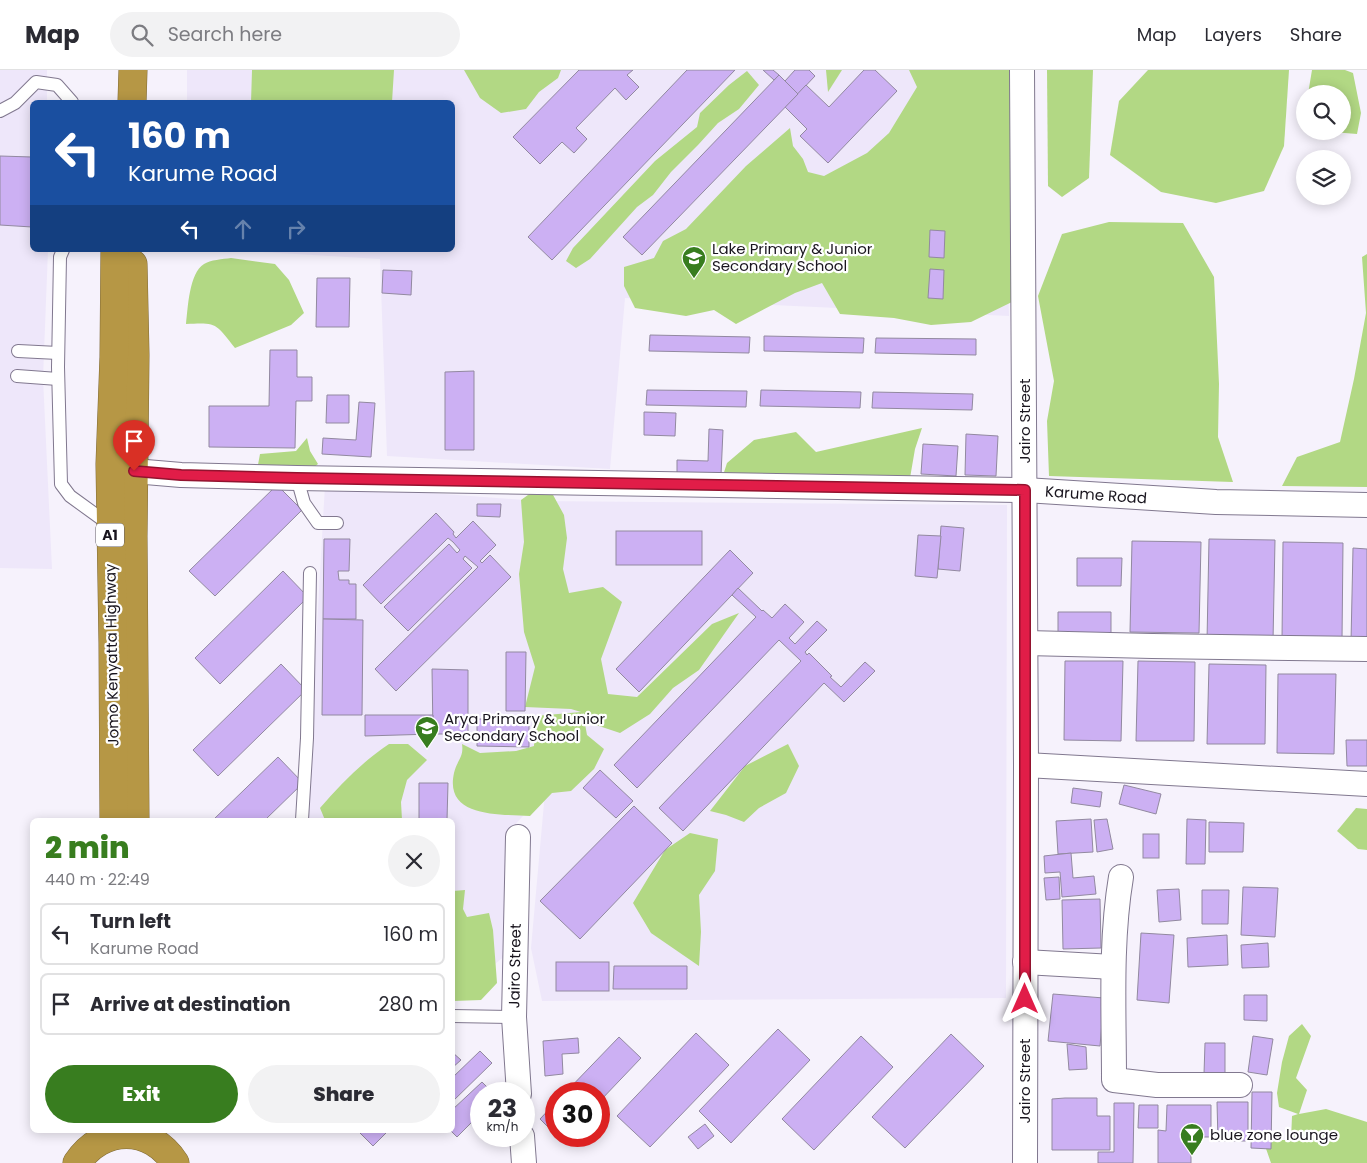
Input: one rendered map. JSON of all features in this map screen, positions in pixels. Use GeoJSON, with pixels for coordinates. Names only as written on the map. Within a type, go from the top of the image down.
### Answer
{"type":"FeatureCollection","features":[{"type":"Feature","properties":{"kind":"highway"},"geometry":{"type":"LineString","coordinates":[[116,70],[116,100]]}},
{"type":"Feature","properties":{"kind":"highway"},"geometry":{"type":"LineString","coordinates":[[132,100],[133,70]]}},
{"type":"Feature","properties":{"kind":"highway","name":"Jomo Kenyatta Highway"},"geometry":{"type":"LineString","coordinates":[[114,818],[114,643],[110,464],[115,252]]}},
{"type":"Feature","properties":{"kind":"highway","name":"Jomo Kenyatta Highway"},"geometry":{"type":"LineString","coordinates":[[133,252],[135,355],[132,536],[136,818]]}},
{"type":"Feature","properties":{"kind":"highway"},"geometry":{"type":"LineString","coordinates":[[77,1163],[84,1153],[111,1133],[154,1136],[175,1163]]}},
{"type":"Feature","properties":{"kind":"street","name":"Jairo Street"},"geometry":{"type":"LineString","coordinates":[[1022,70],[1026,642],[1025,1163]]}},
{"type":"Feature","properties":{"kind":"street","name":"Karume Road"},"geometry":{"type":"LineString","coordinates":[[134,471],[181,475],[297,478],[1025,490],[1216,502],[1367,505]]}},
{"type":"Feature","properties":{"kind":"street"},"geometry":{"type":"LineString","coordinates":[[1026,642],[1367,649]]}},
{"type":"Feature","properties":{"kind":"street"},"geometry":{"type":"LineString","coordinates":[[1026,765],[1367,784]]}},
{"type":"Feature","properties":{"kind":"street","name":"Jairo Street"},"geometry":{"type":"LineString","coordinates":[[518,837],[514,1017],[518,1082]]}},
{"type":"Feature","properties":{"kind":"street"},"geometry":{"type":"LineString","coordinates":[[1121,877],[1113,967],[1114,1080],[1157,1084],[1240,1085]]}},
{"type":"Feature","properties":{"kind":"street"},"geometry":{"type":"LineString","coordinates":[[1026,962],[1113,967]]}},
{"type":"Feature","properties":{"kind":"street"},"geometry":{"type":"LineString","coordinates":[[523,1147],[524,1163]]}},
{"type":"Feature","properties":{"kind":"lane"},"geometry":{"type":"LineString","coordinates":[[0,111],[15,103],[36,82],[57,85],[70,100]]}},
{"type":"Feature","properties":{"kind":"lane"},"geometry":{"type":"LineString","coordinates":[[62,252],[60,257],[58,353],[61,484],[70,496],[110,525]]}},
{"type":"Feature","properties":{"kind":"lane"},"geometry":{"type":"LineString","coordinates":[[18,351],[58,353]]}},
{"type":"Feature","properties":{"kind":"lane"},"geometry":{"type":"LineString","coordinates":[[17,376],[58,378]]}},
{"type":"Feature","properties":{"kind":"lane"},"geometry":{"type":"LineString","coordinates":[[297,478],[304,502],[318,523],[337,523]]}},
{"type":"Feature","properties":{"kind":"lane"},"geometry":{"type":"LineString","coordinates":[[302,818],[307,738],[310,573]]}},
{"type":"Feature","properties":{"kind":"lane"},"geometry":{"type":"LineString","coordinates":[[455,1016],[514,1017]]}},
{"type":"Feature","properties":{"kind":"shaded area"},"geometry":{"type":"Polygon","coordinates":[[[0,70],[47,70],[47,100],[30,100],[30,252],[48,252],[43,378],[52,569],[0,568],[0,70]]]}},
{"type":"Feature","properties":{"kind":"shaded area","name":"Lake Primary & Junior Secondary School"},"geometry":{"type":"Polygon","coordinates":[[[187,70],[1003,70],[1009,316],[625,298],[610,469],[387,456],[380,259],[262,252],[455,252],[455,100],[187,100],[187,70]]]}},
{"type":"Feature","properties":{"kind":"shaded area"},"geometry":{"type":"Polygon","coordinates":[[[325,485],[538,501],[1007,505],[1006,998],[542,1001],[531,948],[545,792],[511,829],[512,950],[457,995],[455,994],[455,818],[306,818],[325,485]]]}},
{"type":"Feature","properties":{"kind":"green space"},"geometry":{"type":"Polygon","coordinates":[[[252,70],[394,70],[392,100],[251,100],[252,70]]]}},
{"type":"Feature","properties":{"kind":"green space"},"geometry":{"type":"Polygon","coordinates":[[[464,70],[561,70],[558,78],[539,92],[526,109],[501,113],[480,98],[464,70]]]}},
{"type":"Feature","properties":{"kind":"green space"},"geometry":{"type":"Polygon","coordinates":[[[826,70],[842,70],[828,92],[826,70]]]}},
{"type":"Feature","properties":{"kind":"green space"},"geometry":{"type":"Polygon","coordinates":[[[909,70],[1012,70],[1014,301],[971,322],[931,325],[894,318],[840,314],[822,283],[795,293],[736,324],[714,310],[686,316],[635,308],[624,286],[624,267],[654,258],[663,241],[686,229],[746,166],[790,128],[793,146],[803,159],[808,172],[824,176],[867,153],[889,133],[917,87],[909,70]]]}},
{"type":"Feature","properties":{"kind":"green space"},"geometry":{"type":"Polygon","coordinates":[[[1047,70],[1093,70],[1089,178],[1062,197],[1048,186],[1047,70]]]}},
{"type":"Feature","properties":{"kind":"green space"},"geometry":{"type":"Polygon","coordinates":[[[1148,70],[1289,70],[1284,146],[1264,191],[1216,203],[1161,192],[1110,155],[1119,101],[1148,70]]]}},
{"type":"Feature","properties":{"kind":"green space"},"geometry":{"type":"Polygon","coordinates":[[[1312,70],[1345,70],[1353,73],[1361,113],[1357,134],[1351,134],[1351,85],[1310,85],[1312,70]]]}},
{"type":"Feature","properties":{"kind":"green space"},"geometry":{"type":"Polygon","coordinates":[[[747,71],[759,85],[739,109],[718,123],[671,172],[653,195],[637,207],[590,259],[576,268],[566,261],[573,248],[655,161],[697,127],[700,113],[729,85],[747,71]]]}},
{"type":"Feature","properties":{"kind":"green space"},"geometry":{"type":"Polygon","coordinates":[[[1109,222],[1183,223],[1214,277],[1219,384],[1218,437],[1233,482],[1049,476],[1047,421],[1054,381],[1038,296],[1062,234],[1109,222]]]}},
{"type":"Feature","properties":{"kind":"green space"},"geometry":{"type":"Polygon","coordinates":[[[1367,254],[1367,487],[1282,486],[1297,457],[1340,442],[1366,313],[1362,257],[1367,254]]]}},
{"type":"Feature","properties":{"kind":"green space"},"geometry":{"type":"Polygon","coordinates":[[[231,258],[275,264],[289,280],[304,313],[291,325],[235,348],[220,329],[211,324],[186,324],[190,291],[199,269],[204,264],[231,258]]]}},
{"type":"Feature","properties":{"kind":"green space"},"geometry":{"type":"Polygon","coordinates":[[[922,428],[915,449],[910,478],[765,495],[716,497],[727,463],[754,440],[796,432],[816,452],[922,428]]]}},
{"type":"Feature","properties":{"kind":"green space"},"geometry":{"type":"Polygon","coordinates":[[[307,438],[310,451],[318,464],[305,474],[257,470],[260,454],[296,451],[307,438]]]}},
{"type":"Feature","properties":{"kind":"green space"},"geometry":{"type":"Polygon","coordinates":[[[546,482],[564,515],[567,538],[563,569],[569,593],[603,587],[622,602],[601,659],[608,694],[637,697],[712,624],[739,613],[699,670],[673,688],[650,714],[620,733],[596,725],[583,713],[587,735],[604,749],[594,769],[571,791],[552,793],[530,816],[477,811],[466,806],[457,798],[453,788],[454,773],[461,756],[462,744],[480,753],[516,751],[534,746],[535,716],[581,712],[571,709],[525,707],[535,667],[524,632],[519,574],[524,542],[521,500],[546,482]]]}},
{"type":"Feature","properties":{"kind":"green space"},"geometry":{"type":"Polygon","coordinates":[[[389,744],[408,744],[427,760],[407,780],[401,802],[402,818],[324,818],[320,808],[370,758],[389,744]]]}},
{"type":"Feature","properties":{"kind":"green space"},"geometry":{"type":"Polygon","coordinates":[[[788,744],[799,766],[786,793],[759,808],[744,822],[710,811],[745,766],[788,744]]]}},
{"type":"Feature","properties":{"kind":"green space"},"geometry":{"type":"Polygon","coordinates":[[[1356,808],[1367,809],[1367,850],[1358,849],[1337,831],[1356,808]]]}},
{"type":"Feature","properties":{"kind":"green space"},"geometry":{"type":"Polygon","coordinates":[[[690,833],[718,839],[715,871],[699,895],[701,932],[699,966],[651,933],[633,903],[665,850],[690,833]]]}},
{"type":"Feature","properties":{"kind":"green space"},"geometry":{"type":"Polygon","coordinates":[[[465,890],[463,909],[467,917],[489,913],[493,930],[497,983],[481,1000],[455,1001],[455,891],[465,890]]]}},
{"type":"Feature","properties":{"kind":"green space"},"geometry":{"type":"Polygon","coordinates":[[[1302,1024],[1311,1036],[1296,1078],[1307,1090],[1299,1114],[1326,1109],[1367,1122],[1367,1163],[1271,1163],[1263,1140],[1291,1140],[1292,1116],[1298,1114],[1279,1107],[1277,1093],[1289,1036],[1302,1024]]]}},
{"type":"Feature","properties":{"kind":"building"},"geometry":{"type":"Polygon","coordinates":[[[579,70],[633,70],[627,75],[639,87],[626,100],[615,88],[576,128],[587,139],[574,153],[562,142],[540,164],[513,137],[579,70]]]}},
{"type":"Feature","properties":{"kind":"building"},"geometry":{"type":"Polygon","coordinates":[[[687,70],[735,70],[552,260],[528,237],[687,70]]]}},
{"type":"Feature","properties":{"kind":"building"},"geometry":{"type":"Polygon","coordinates":[[[763,70],[773,70],[779,75],[774,80],[763,70]]]}},
{"type":"Feature","properties":{"kind":"building"},"geometry":{"type":"Polygon","coordinates":[[[795,70],[809,70],[815,76],[798,94],[785,81],[795,70]]]}},
{"type":"Feature","properties":{"kind":"building"},"geometry":{"type":"Polygon","coordinates":[[[864,70],[875,70],[897,91],[828,163],[800,136],[807,129],[785,107],[806,85],[829,107],[864,70]]]}},
{"type":"Feature","properties":{"kind":"building"},"geometry":{"type":"Polygon","coordinates":[[[779,75],[798,94],[642,255],[623,237],[779,75]]]}},
{"type":"Feature","properties":{"kind":"building"},"geometry":{"type":"Polygon","coordinates":[[[0,156],[30,157],[30,227],[0,225],[0,156]]]}},
{"type":"Feature","properties":{"kind":"building"},"geometry":{"type":"Polygon","coordinates":[[[930,230],[945,231],[944,258],[929,257],[930,230]]]}},
{"type":"Feature","properties":{"kind":"building"},"geometry":{"type":"Polygon","coordinates":[[[930,269],[944,270],[943,299],[928,298],[930,269]]]}},
{"type":"Feature","properties":{"kind":"building"},"geometry":{"type":"Polygon","coordinates":[[[383,270],[412,271],[411,295],[382,293],[383,270]]]}},
{"type":"Feature","properties":{"kind":"building"},"geometry":{"type":"Polygon","coordinates":[[[317,278],[350,278],[349,327],[316,327],[317,278]]]}},
{"type":"Feature","properties":{"kind":"building"},"geometry":{"type":"Polygon","coordinates":[[[650,335],[750,337],[749,353],[649,351],[650,335]]]}},
{"type":"Feature","properties":{"kind":"building"},"geometry":{"type":"Polygon","coordinates":[[[764,336],[864,338],[863,353],[764,351],[764,336]]]}},
{"type":"Feature","properties":{"kind":"building"},"geometry":{"type":"Polygon","coordinates":[[[876,338],[976,339],[976,355],[875,353],[876,338]]]}},
{"type":"Feature","properties":{"kind":"building"},"geometry":{"type":"Polygon","coordinates":[[[270,350],[297,350],[297,377],[312,377],[312,401],[296,401],[295,448],[209,447],[209,406],[269,406],[270,350]]]}},
{"type":"Feature","properties":{"kind":"building"},"geometry":{"type":"Polygon","coordinates":[[[474,371],[474,450],[445,450],[445,372],[474,371]]]}},
{"type":"Feature","properties":{"kind":"building"},"geometry":{"type":"Polygon","coordinates":[[[647,390],[747,391],[746,407],[646,405],[647,390]]]}},
{"type":"Feature","properties":{"kind":"building"},"geometry":{"type":"Polygon","coordinates":[[[761,390],[861,392],[860,408],[760,406],[761,390]]]}},
{"type":"Feature","properties":{"kind":"building"},"geometry":{"type":"Polygon","coordinates":[[[873,392],[973,394],[972,410],[872,408],[873,392]]]}},
{"type":"Feature","properties":{"kind":"building"},"geometry":{"type":"Polygon","coordinates":[[[327,395],[349,395],[349,423],[326,423],[327,395]]]}},
{"type":"Feature","properties":{"kind":"building"},"geometry":{"type":"Polygon","coordinates":[[[359,402],[375,403],[371,457],[322,454],[323,438],[356,440],[359,402]]]}},
{"type":"Feature","properties":{"kind":"building"},"geometry":{"type":"Polygon","coordinates":[[[644,412],[676,413],[675,436],[644,435],[644,412]]]}},
{"type":"Feature","properties":{"kind":"building"},"geometry":{"type":"Polygon","coordinates":[[[709,429],[723,430],[721,475],[677,474],[677,460],[708,461],[709,429]]]}},
{"type":"Feature","properties":{"kind":"building"},"geometry":{"type":"Polygon","coordinates":[[[966,434],[998,436],[996,476],[965,475],[966,434]]]}},
{"type":"Feature","properties":{"kind":"building"},"geometry":{"type":"Polygon","coordinates":[[[923,444],[958,446],[956,476],[921,474],[923,444]]]}},
{"type":"Feature","properties":{"kind":"building"},"geometry":{"type":"Polygon","coordinates":[[[277,485],[302,510],[215,596],[189,571],[277,485]]]}},
{"type":"Feature","properties":{"kind":"building"},"geometry":{"type":"Polygon","coordinates":[[[477,504],[501,504],[500,517],[477,516],[477,504]]]}},
{"type":"Feature","properties":{"kind":"building"},"geometry":{"type":"Polygon","coordinates":[[[436,513],[454,532],[453,534],[456,538],[473,521],[496,545],[480,561],[482,563],[490,555],[511,577],[396,691],[375,669],[478,567],[465,556],[463,559],[472,568],[408,631],[384,607],[449,544],[457,553],[460,550],[453,542],[448,538],[381,604],[363,585],[436,513]]]}},
{"type":"Feature","properties":{"kind":"building"},"geometry":{"type":"Polygon","coordinates":[[[941,526],[964,528],[960,571],[938,569],[941,526]]]}},
{"type":"Feature","properties":{"kind":"building"},"geometry":{"type":"Polygon","coordinates":[[[616,531],[702,531],[702,565],[616,565],[616,531]]]}},
{"type":"Feature","properties":{"kind":"building"},"geometry":{"type":"Polygon","coordinates":[[[918,535],[941,536],[937,578],[915,576],[918,535]]]}},
{"type":"Feature","properties":{"kind":"building"},"geometry":{"type":"Polygon","coordinates":[[[324,539],[350,539],[349,571],[338,571],[339,580],[349,580],[349,584],[356,584],[356,619],[323,619],[324,539]]]}},
{"type":"Feature","properties":{"kind":"building"},"geometry":{"type":"Polygon","coordinates":[[[1209,539],[1275,540],[1273,641],[1207,641],[1209,539]]]}},
{"type":"Feature","properties":{"kind":"building"},"geometry":{"type":"Polygon","coordinates":[[[1132,541],[1201,542],[1199,633],[1130,632],[1132,541]]]}},
{"type":"Feature","properties":{"kind":"building"},"geometry":{"type":"Polygon","coordinates":[[[1283,542],[1343,543],[1342,640],[1282,639],[1283,542]]]}},
{"type":"Feature","properties":{"kind":"building"},"geometry":{"type":"Polygon","coordinates":[[[1353,548],[1367,549],[1367,643],[1351,642],[1353,548]]]}},
{"type":"Feature","properties":{"kind":"building"},"geometry":{"type":"Polygon","coordinates":[[[730,550],[753,573],[639,692],[616,669],[730,550]]]}},
{"type":"Feature","properties":{"kind":"building"},"geometry":{"type":"Polygon","coordinates":[[[1077,558],[1122,558],[1121,586],[1077,586],[1077,558]]]}},
{"type":"Feature","properties":{"kind":"building"},"geometry":{"type":"Polygon","coordinates":[[[283,571],[308,597],[220,684],[195,658],[283,571]]]}},
{"type":"Feature","properties":{"kind":"building"},"geometry":{"type":"Polygon","coordinates":[[[738,588],[772,618],[785,604],[804,622],[789,638],[795,644],[817,621],[827,630],[805,652],[807,655],[809,653],[841,687],[865,662],[875,671],[844,702],[824,683],[683,831],[659,808],[801,661],[779,640],[637,788],[614,765],[756,617],[732,595],[738,588]]]}},
{"type":"Feature","properties":{"kind":"building"},"geometry":{"type":"Polygon","coordinates":[[[1058,612],[1111,612],[1111,634],[1058,633],[1058,612]]]}},
{"type":"Feature","properties":{"kind":"building"},"geometry":{"type":"Polygon","coordinates":[[[323,619],[363,620],[362,715],[322,715],[323,619]]]}},
{"type":"Feature","properties":{"kind":"building"},"geometry":{"type":"Polygon","coordinates":[[[506,652],[526,652],[525,711],[506,711],[506,652]]]}},
{"type":"Feature","properties":{"kind":"building"},"geometry":{"type":"Polygon","coordinates":[[[1065,661],[1123,661],[1121,741],[1064,740],[1065,661]]]}},
{"type":"Feature","properties":{"kind":"building"},"geometry":{"type":"Polygon","coordinates":[[[1138,661],[1195,662],[1194,741],[1136,741],[1138,661]]]}},
{"type":"Feature","properties":{"kind":"building"},"geometry":{"type":"Polygon","coordinates":[[[281,664],[306,690],[218,776],[193,750],[281,664]]]}},
{"type":"Feature","properties":{"kind":"building"},"geometry":{"type":"Polygon","coordinates":[[[1209,664],[1266,665],[1265,744],[1207,744],[1209,664]]]}},
{"type":"Feature","properties":{"kind":"building"},"geometry":{"type":"Polygon","coordinates":[[[432,669],[468,670],[468,734],[433,734],[432,669]]]}},
{"type":"Feature","properties":{"kind":"building"},"geometry":{"type":"Polygon","coordinates":[[[1278,674],[1336,674],[1334,754],[1277,753],[1278,674]]]}},
{"type":"Feature","properties":{"kind":"building"},"geometry":{"type":"Polygon","coordinates":[[[365,715],[433,715],[433,734],[365,736],[365,715]]]}},
{"type":"Feature","properties":{"kind":"building"},"geometry":{"type":"Polygon","coordinates":[[[477,719],[529,719],[529,747],[477,746],[477,719]]]}},
{"type":"Feature","properties":{"kind":"building"},"geometry":{"type":"Polygon","coordinates":[[[1346,740],[1367,740],[1367,766],[1347,766],[1346,740]]]}},
{"type":"Feature","properties":{"kind":"building"},"geometry":{"type":"Polygon","coordinates":[[[278,757],[303,783],[267,818],[215,818],[278,757]]]}},
{"type":"Feature","properties":{"kind":"building"},"geometry":{"type":"Polygon","coordinates":[[[600,770],[633,801],[616,818],[583,788],[600,770]]]}},
{"type":"Feature","properties":{"kind":"building"},"geometry":{"type":"Polygon","coordinates":[[[419,783],[448,783],[447,818],[419,818],[419,783]]]}},
{"type":"Feature","properties":{"kind":"building"},"geometry":{"type":"Polygon","coordinates":[[[1124,785],[1161,794],[1156,814],[1119,804],[1124,785]]]}},
{"type":"Feature","properties":{"kind":"building"},"geometry":{"type":"Polygon","coordinates":[[[1073,788],[1102,792],[1100,807],[1071,803],[1073,788]]]}},
{"type":"Feature","properties":{"kind":"building"},"geometry":{"type":"Polygon","coordinates":[[[634,806],[672,843],[580,939],[540,901],[634,806]]]}},
{"type":"Feature","properties":{"kind":"building"},"geometry":{"type":"Polygon","coordinates":[[[1091,819],[1093,852],[1058,854],[1056,821],[1091,819]]]}},
{"type":"Feature","properties":{"kind":"building"},"geometry":{"type":"Polygon","coordinates":[[[1107,819],[1113,849],[1097,852],[1094,820],[1107,819]]]}},
{"type":"Feature","properties":{"kind":"building"},"geometry":{"type":"Polygon","coordinates":[[[1187,819],[1206,820],[1205,864],[1186,864],[1187,819]]]}},
{"type":"Feature","properties":{"kind":"building"},"geometry":{"type":"Polygon","coordinates":[[[1209,822],[1244,823],[1243,852],[1209,852],[1209,822]]]}},
{"type":"Feature","properties":{"kind":"building"},"geometry":{"type":"Polygon","coordinates":[[[1143,834],[1159,834],[1159,858],[1143,858],[1143,834]]]}},
{"type":"Feature","properties":{"kind":"building"},"geometry":{"type":"Polygon","coordinates":[[[1071,853],[1073,878],[1094,876],[1096,894],[1062,897],[1060,872],[1045,873],[1044,856],[1071,853]]]}},
{"type":"Feature","properties":{"kind":"building"},"geometry":{"type":"Polygon","coordinates":[[[1059,877],[1060,899],[1046,900],[1044,878],[1059,877]]]}},
{"type":"Feature","properties":{"kind":"building"},"geometry":{"type":"Polygon","coordinates":[[[1243,887],[1278,888],[1275,937],[1241,935],[1243,887]]]}},
{"type":"Feature","properties":{"kind":"building"},"geometry":{"type":"Polygon","coordinates":[[[1179,889],[1181,920],[1159,922],[1157,890],[1179,889]]]}},
{"type":"Feature","properties":{"kind":"building"},"geometry":{"type":"Polygon","coordinates":[[[1202,890],[1229,890],[1228,924],[1202,924],[1202,890]]]}},
{"type":"Feature","properties":{"kind":"building"},"geometry":{"type":"Polygon","coordinates":[[[1100,899],[1101,948],[1063,949],[1062,900],[1100,899]]]}},
{"type":"Feature","properties":{"kind":"building"},"geometry":{"type":"Polygon","coordinates":[[[1141,933],[1174,935],[1169,1003],[1137,1000],[1141,933]]]}},
{"type":"Feature","properties":{"kind":"building"},"geometry":{"type":"Polygon","coordinates":[[[1227,935],[1228,965],[1188,967],[1187,938],[1227,935]]]}},
{"type":"Feature","properties":{"kind":"building"},"geometry":{"type":"Polygon","coordinates":[[[1268,943],[1269,967],[1242,968],[1241,945],[1268,943]]]}},
{"type":"Feature","properties":{"kind":"building"},"geometry":{"type":"Polygon","coordinates":[[[556,962],[609,962],[609,991],[556,991],[556,962]]]}},
{"type":"Feature","properties":{"kind":"building"},"geometry":{"type":"Polygon","coordinates":[[[614,966],[687,966],[687,989],[613,989],[614,966]]]}},
{"type":"Feature","properties":{"kind":"building"},"geometry":{"type":"Polygon","coordinates":[[[1053,994],[1104,998],[1100,1046],[1048,1041],[1053,994]]]}},
{"type":"Feature","properties":{"kind":"building"},"geometry":{"type":"Polygon","coordinates":[[[1244,995],[1267,995],[1267,1021],[1244,1020],[1244,995]]]}},
{"type":"Feature","properties":{"kind":"building"},"geometry":{"type":"Polygon","coordinates":[[[778,1029],[810,1060],[731,1143],[699,1111],[778,1029]]]}},
{"type":"Feature","properties":{"kind":"building"},"geometry":{"type":"Polygon","coordinates":[[[696,1033],[729,1065],[650,1147],[617,1116],[696,1033]]]}},
{"type":"Feature","properties":{"kind":"building"},"geometry":{"type":"Polygon","coordinates":[[[951,1034],[984,1066],[905,1148],[872,1117],[951,1034]]]}},
{"type":"Feature","properties":{"kind":"building"},"geometry":{"type":"Polygon","coordinates":[[[861,1036],[893,1067],[814,1150],[782,1119],[861,1036]]]}},
{"type":"Feature","properties":{"kind":"building"},"geometry":{"type":"Polygon","coordinates":[[[1253,1036],[1273,1039],[1267,1075],[1248,1072],[1253,1036]]]}},
{"type":"Feature","properties":{"kind":"building"},"geometry":{"type":"Polygon","coordinates":[[[619,1037],[641,1058],[610,1090],[610,1082],[576,1082],[619,1037]]]}},
{"type":"Feature","properties":{"kind":"building"},"geometry":{"type":"Polygon","coordinates":[[[578,1038],[579,1053],[562,1054],[563,1074],[545,1076],[543,1041],[578,1038]]]}},
{"type":"Feature","properties":{"kind":"building"},"geometry":{"type":"Polygon","coordinates":[[[1205,1043],[1225,1043],[1225,1075],[1204,1074],[1205,1043]]]}},
{"type":"Feature","properties":{"kind":"building"},"geometry":{"type":"Polygon","coordinates":[[[1067,1044],[1086,1047],[1087,1069],[1069,1070],[1067,1044]]]}},
{"type":"Feature","properties":{"kind":"building"},"geometry":{"type":"Polygon","coordinates":[[[480,1051],[492,1063],[473,1082],[470,1082],[470,1084],[455,1099],[455,1075],[480,1051]]]}},
{"type":"Feature","properties":{"kind":"building"},"geometry":{"type":"Polygon","coordinates":[[[455,1055],[461,1060],[455,1065],[455,1055]]]}},
{"type":"Feature","properties":{"kind":"building"},"geometry":{"type":"Polygon","coordinates":[[[1252,1092],[1272,1092],[1271,1149],[1251,1148],[1252,1092]]]}},
{"type":"Feature","properties":{"kind":"building"},"geometry":{"type":"Polygon","coordinates":[[[470,1093],[470,1124],[457,1137],[453,1133],[455,1133],[455,1107],[470,1093]]]}},
{"type":"Feature","properties":{"kind":"building"},"geometry":{"type":"Polygon","coordinates":[[[1097,1098],[1097,1116],[1110,1116],[1110,1150],[1052,1150],[1052,1099],[1097,1098]]]}},
{"type":"Feature","properties":{"kind":"building"},"geometry":{"type":"Polygon","coordinates":[[[1217,1102],[1248,1102],[1248,1141],[1218,1141],[1217,1102]]]}},
{"type":"Feature","properties":{"kind":"building"},"geometry":{"type":"Polygon","coordinates":[[[1114,1103],[1134,1103],[1133,1163],[1098,1163],[1098,1152],[1114,1152],[1114,1103]]]}},
{"type":"Feature","properties":{"kind":"building"},"geometry":{"type":"Polygon","coordinates":[[[1139,1105],[1158,1105],[1158,1128],[1138,1128],[1139,1105]]]}},
{"type":"Feature","properties":{"kind":"building"},"geometry":{"type":"Polygon","coordinates":[[[1167,1105],[1211,1105],[1211,1137],[1191,1137],[1191,1163],[1158,1163],[1158,1130],[1166,1131],[1167,1105]]]}},
{"type":"Feature","properties":{"kind":"building"},"geometry":{"type":"Polygon","coordinates":[[[545,1114],[545,1124],[540,1119],[545,1114]]]}},
{"type":"Feature","properties":{"kind":"building"},"geometry":{"type":"Polygon","coordinates":[[[705,1124],[714,1136],[698,1149],[688,1137],[705,1124]]]}},
{"type":"Feature","properties":{"kind":"building"},"geometry":{"type":"Polygon","coordinates":[[[360,1133],[386,1133],[373,1146],[360,1133]]]}},
{"type":"Feature","properties":{"kind":"place","name":"Lake Primary & Junior Secondary School"},"geometry":{"type":"Point","coordinates":[694,279]}},
{"type":"Feature","properties":{"kind":"place","name":"Arya Primary & Junior Secondary School"},"geometry":{"type":"Point","coordinates":[427,749]}},
{"type":"Feature","properties":{"kind":"place","name":"blue zone lounge"},"geometry":{"type":"Point","coordinates":[1192,1156]}},
{"type":"Feature","properties":{"kind":"route"},"geometry":{"type":"LineString","coordinates":[[134,471],[181,475],[297,478],[1025,490],[1025,999]]}}]}
